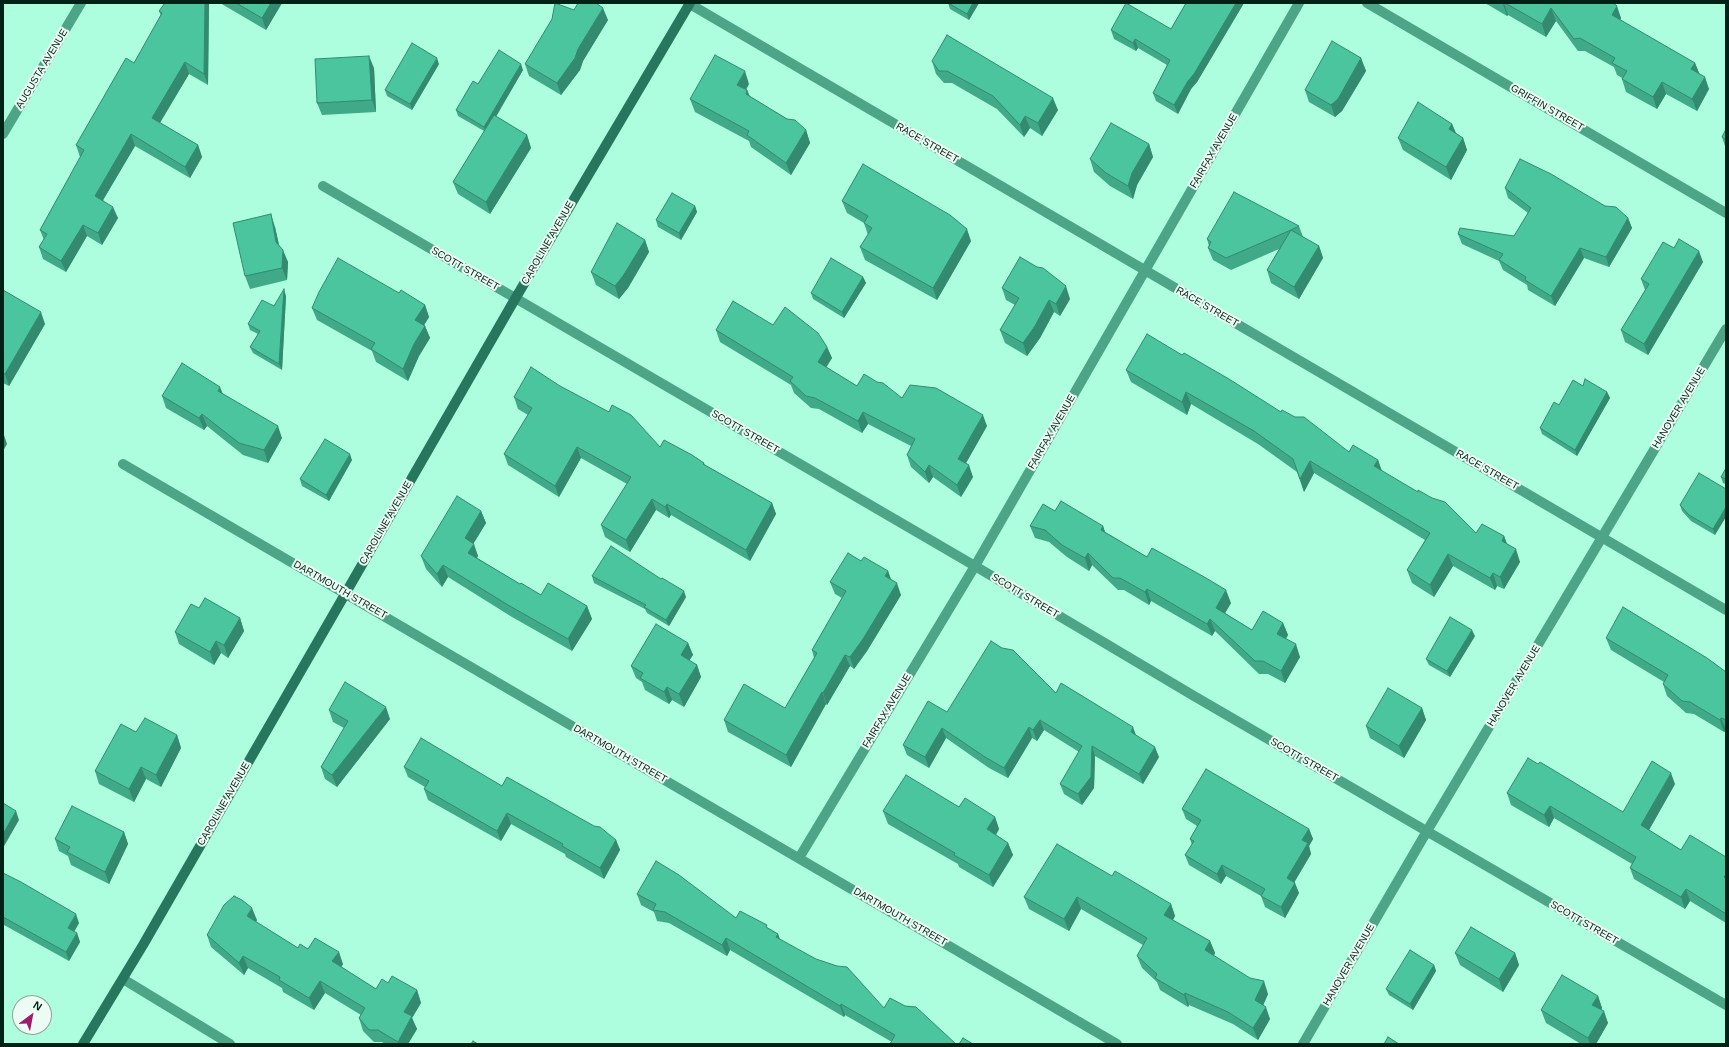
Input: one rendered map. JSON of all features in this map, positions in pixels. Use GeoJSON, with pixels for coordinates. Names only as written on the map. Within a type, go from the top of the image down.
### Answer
{"type":"FeatureCollection","features":[{"type":"Feature","properties":{"kind":"street","name":"AUGUSTA AVENUE"},"geometry":{"type":"LineString","coordinates":[[3,134],[81,3]]}},
{"type":"Feature","properties":{"kind":"street","name":"RACE STREET"},"geometry":{"type":"LineString","coordinates":[[689,3],[1726,610]]}},
{"type":"Feature","properties":{"kind":"street","name":"CAROLINE AVENUE"},"geometry":{"type":"LineString","coordinates":[[83,1044],[123,979],[515,299],[689,3]]}},
{"type":"Feature","properties":{"kind":"street","name":"FAIRFAX AVENUE"},"geometry":{"type":"LineString","coordinates":[[799,858],[975,566],[1299,3]]}},
{"type":"Feature","properties":{"kind":"street","name":"GRIFFIN STREET"},"geometry":{"type":"LineString","coordinates":[[1367,3],[1726,213]]}},
{"type":"Feature","properties":{"kind":"street","name":"SCOTT STREET"},"geometry":{"type":"LineString","coordinates":[[323,186],[1726,1006]]}},
{"type":"Feature","properties":{"kind":"street","name":"HANOVER AVENUE"},"geometry":{"type":"LineString","coordinates":[[1303,1044],[1427,831],[1726,330]]}},
{"type":"Feature","properties":{"kind":"street","name":"DARTMOUTH STREET"},"geometry":{"type":"LineString","coordinates":[[123,464],[1116,1044]]}},
{"type":"Feature","properties":{"kind":"street"},"geometry":{"type":"LineString","coordinates":[[123,979],[230,1044]]}},
{"type":"Feature","properties":{"kind":"building"},"geometry":{"type":"Polygon","coordinates":[[[165,3],[205,3],[204,74],[185,62],[152,118],[198,145],[185,167],[131,134],[95,196],[113,207],[98,233],[83,225],[61,261],[39,247],[47,234],[40,230],[84,150],[76,145],[126,58],[134,63],[162,13],[159,11],[165,3]]]}},
{"type":"Feature","properties":{"kind":"building"},"geometry":{"type":"Polygon","coordinates":[[[236,3],[271,3],[262,18],[236,3]]]}},
{"type":"Feature","properties":{"kind":"building"},"geometry":{"type":"Polygon","coordinates":[[[555,3],[574,10],[578,3],[596,3],[603,8],[578,49],[575,58],[557,83],[525,64],[552,19],[555,3]]]}},
{"type":"Feature","properties":{"kind":"building"},"geometry":{"type":"Polygon","coordinates":[[[948,3],[973,3],[967,14],[948,3]]]}},
{"type":"Feature","properties":{"kind":"building"},"geometry":{"type":"Polygon","coordinates":[[[1126,3],[1171,29],[1186,3],[1236,3],[1174,105],[1153,93],[1170,60],[1135,39],[1133,43],[1111,30],[1126,3]]]}},
{"type":"Feature","properties":{"kind":"building"},"geometry":{"type":"Polygon","coordinates":[[[1505,3],[1613,3],[1617,6],[1612,15],[1695,63],[1691,69],[1705,77],[1692,99],[1662,82],[1653,97],[1622,79],[1627,71],[1612,63],[1615,58],[1580,38],[1574,39],[1551,8],[1542,24],[1505,3]]]}},
{"type":"Feature","properties":{"kind":"building"},"geometry":{"type":"Polygon","coordinates":[[[947,35],[1053,98],[1038,123],[1025,116],[1020,125],[993,96],[947,71],[939,71],[932,61],[947,35]]]}},
{"type":"Feature","properties":{"kind":"building"},"geometry":{"type":"Polygon","coordinates":[[[1332,41],[1361,58],[1338,99],[1331,105],[1305,90],[1332,41]]]}},
{"type":"Feature","properties":{"kind":"building"},"geometry":{"type":"Polygon","coordinates":[[[412,43],[437,58],[410,104],[385,90],[412,43]]]}},
{"type":"Feature","properties":{"kind":"building"},"geometry":{"type":"Polygon","coordinates":[[[499,50],[521,64],[484,127],[456,110],[473,81],[478,84],[499,50]]]}},
{"type":"Feature","properties":{"kind":"building"},"geometry":{"type":"Polygon","coordinates":[[[715,55],[745,71],[737,85],[747,90],[746,94],[787,119],[795,120],[806,130],[786,163],[747,135],[749,131],[690,99],[715,55]]]}},
{"type":"Feature","properties":{"kind":"building"},"geometry":{"type":"Polygon","coordinates":[[[369,56],[372,100],[317,103],[315,59],[369,56]]]}},
{"type":"Feature","properties":{"kind":"building"},"geometry":{"type":"Polygon","coordinates":[[[1418,102],[1452,124],[1449,129],[1463,138],[1446,167],[1398,138],[1418,102]]]}},
{"type":"Feature","properties":{"kind":"building"},"geometry":{"type":"Polygon","coordinates":[[[494,115],[527,135],[486,202],[453,182],[494,115]]]}},
{"type":"Feature","properties":{"kind":"building"},"geometry":{"type":"Polygon","coordinates":[[[1111,123],[1149,144],[1132,173],[1128,186],[1106,173],[1090,159],[1111,123]]]}},
{"type":"Feature","properties":{"kind":"building"},"geometry":{"type":"Polygon","coordinates":[[[1726,129],[1726,140],[1722,137],[1726,129]]]}},
{"type":"Feature","properties":{"kind":"building"},"geometry":{"type":"Polygon","coordinates":[[[1520,159],[1551,174],[1605,206],[1616,207],[1628,218],[1606,257],[1580,248],[1551,296],[1525,280],[1526,277],[1499,260],[1503,254],[1458,234],[1460,228],[1514,236],[1531,208],[1505,188],[1520,159]]]}},
{"type":"Feature","properties":{"kind":"building"},"geometry":{"type":"Polygon","coordinates":[[[863,164],[950,215],[967,229],[933,288],[860,247],[872,228],[864,223],[868,216],[842,201],[863,164]]]}},
{"type":"Feature","properties":{"kind":"building"},"geometry":{"type":"Polygon","coordinates":[[[1234,192],[1299,226],[1226,258],[1208,248],[1211,242],[1207,239],[1234,192]]]}},
{"type":"Feature","properties":{"kind":"building"},"geometry":{"type":"Polygon","coordinates":[[[672,193],[695,206],[679,233],[656,220],[672,193]]]}},
{"type":"Feature","properties":{"kind":"building"},"geometry":{"type":"Polygon","coordinates":[[[271,214],[276,242],[283,250],[282,268],[245,276],[233,223],[271,214]]]}},
{"type":"Feature","properties":{"kind":"building"},"geometry":{"type":"Polygon","coordinates":[[[617,223],[645,240],[623,276],[615,286],[591,272],[617,223]]]}},
{"type":"Feature","properties":{"kind":"building"},"geometry":{"type":"Polygon","coordinates":[[[1291,230],[1319,246],[1294,287],[1267,270],[1291,230]]]}},
{"type":"Feature","properties":{"kind":"building"},"geometry":{"type":"Polygon","coordinates":[[[1679,239],[1699,251],[1644,344],[1621,330],[1649,284],[1641,279],[1663,242],[1674,248],[1679,239]]]}},
{"type":"Feature","properties":{"kind":"building"},"geometry":{"type":"Polygon","coordinates":[[[1020,257],[1037,267],[1043,268],[1066,286],[1056,304],[1049,300],[1035,326],[1023,343],[1000,330],[1019,298],[1002,288],[1020,257]]]}},
{"type":"Feature","properties":{"kind":"building"},"geometry":{"type":"Polygon","coordinates":[[[338,258],[399,293],[401,290],[425,305],[415,320],[425,326],[414,344],[403,369],[371,349],[375,343],[312,308],[338,258]]]}},
{"type":"Feature","properties":{"kind":"building"},"geometry":{"type":"Polygon","coordinates":[[[831,258],[863,277],[842,312],[811,293],[831,258]]]}},
{"type":"Feature","properties":{"kind":"building"},"geometry":{"type":"Polygon","coordinates":[[[284,289],[279,364],[250,347],[260,331],[248,324],[262,300],[274,306],[284,289]]]}},
{"type":"Feature","properties":{"kind":"building"},"geometry":{"type":"Polygon","coordinates":[[[3,290],[41,312],[5,374],[3,373],[3,290]]]}},
{"type":"Feature","properties":{"kind":"building"},"geometry":{"type":"Polygon","coordinates":[[[733,301],[773,325],[785,307],[818,333],[827,347],[818,362],[857,386],[864,374],[877,382],[883,383],[902,398],[910,385],[936,388],[983,415],[958,459],[969,465],[957,485],[929,465],[925,472],[907,455],[915,439],[863,412],[858,421],[815,398],[806,396],[790,381],[793,377],[716,330],[733,301]]]}},
{"type":"Feature","properties":{"kind":"building"},"geometry":{"type":"Polygon","coordinates":[[[1147,334],[1182,355],[1184,353],[1229,379],[1281,412],[1282,410],[1295,417],[1304,417],[1349,452],[1353,445],[1378,460],[1374,466],[1418,492],[1418,490],[1432,498],[1445,502],[1476,533],[1482,524],[1504,536],[1502,541],[1516,549],[1500,577],[1493,573],[1490,578],[1448,554],[1430,585],[1407,570],[1430,533],[1310,461],[1300,479],[1293,459],[1254,431],[1186,392],[1182,402],[1126,370],[1147,334]]]}},
{"type":"Feature","properties":{"kind":"building"},"geometry":{"type":"Polygon","coordinates":[[[182,363],[220,387],[218,391],[278,426],[264,450],[239,443],[202,414],[199,418],[162,396],[182,363]]]}},
{"type":"Feature","properties":{"kind":"building"},"geometry":{"type":"Polygon","coordinates":[[[531,367],[560,386],[609,412],[612,405],[631,415],[660,447],[664,440],[772,503],[746,550],[667,504],[665,507],[652,499],[626,540],[601,525],[631,477],[577,447],[555,486],[504,454],[532,408],[514,397],[531,367]]]}},
{"type":"Feature","properties":{"kind":"building"},"geometry":{"type":"Polygon","coordinates":[[[1585,379],[1607,392],[1575,450],[1540,428],[1554,402],[1559,405],[1573,380],[1583,386],[1585,379]]]}},
{"type":"Feature","properties":{"kind":"building"},"geometry":{"type":"Polygon","coordinates":[[[325,439],[350,454],[326,495],[300,479],[325,439]]]}},
{"type":"Feature","properties":{"kind":"building"},"geometry":{"type":"Polygon","coordinates":[[[1726,468],[1726,479],[1721,477],[1726,468]]]}},
{"type":"Feature","properties":{"kind":"building"},"geometry":{"type":"Polygon","coordinates":[[[1699,473],[1726,489],[1726,507],[1713,529],[1689,515],[1680,505],[1699,473]]]}},
{"type":"Feature","properties":{"kind":"building"},"geometry":{"type":"Polygon","coordinates":[[[457,496],[481,511],[465,538],[474,544],[468,553],[541,595],[548,583],[587,606],[568,639],[508,605],[443,565],[437,574],[421,556],[457,496]]]}},
{"type":"Feature","properties":{"kind":"building"},"geometry":{"type":"Polygon","coordinates":[[[1061,501],[1103,526],[1101,530],[1147,557],[1152,548],[1226,590],[1216,608],[1252,630],[1263,611],[1283,623],[1277,634],[1296,644],[1281,671],[1263,661],[1255,661],[1210,619],[1207,624],[1147,589],[1145,592],[1120,578],[1113,578],[1088,553],[1085,558],[1062,545],[1045,530],[1030,526],[1043,504],[1055,511],[1061,501]]]}},
{"type":"Feature","properties":{"kind":"building"},"geometry":{"type":"Polygon","coordinates":[[[611,546],[661,579],[662,578],[684,591],[666,620],[644,607],[646,605],[592,576],[611,546]]]}},
{"type":"Feature","properties":{"kind":"building"},"geometry":{"type":"Polygon","coordinates":[[[848,553],[861,561],[864,557],[888,571],[885,576],[897,583],[863,639],[850,657],[845,655],[786,755],[724,720],[744,684],[785,708],[817,653],[812,650],[846,591],[830,582],[848,553]]]}},
{"type":"Feature","properties":{"kind":"building"},"geometry":{"type":"Polygon","coordinates":[[[205,598],[240,618],[224,645],[216,641],[210,652],[175,632],[191,604],[199,608],[205,598]]]}},
{"type":"Feature","properties":{"kind":"building"},"geometry":{"type":"Polygon","coordinates":[[[1623,607],[1707,658],[1726,672],[1726,720],[1721,718],[1720,720],[1690,702],[1682,701],[1663,684],[1668,675],[1606,638],[1623,607]]]}},
{"type":"Feature","properties":{"kind":"building"},"geometry":{"type":"Polygon","coordinates":[[[1450,617],[1472,630],[1447,671],[1426,659],[1450,617]]]}},
{"type":"Feature","properties":{"kind":"building"},"geometry":{"type":"Polygon","coordinates":[[[656,624],[688,643],[681,655],[697,665],[679,694],[667,687],[664,692],[640,678],[643,673],[631,666],[656,624]]]}},
{"type":"Feature","properties":{"kind":"building"},"geometry":{"type":"Polygon","coordinates":[[[991,641],[1002,648],[1013,650],[1056,693],[1061,683],[1133,727],[1131,732],[1155,747],[1139,774],[1092,746],[1091,777],[1078,794],[1060,784],[1082,746],[1040,720],[1033,730],[1029,727],[1004,768],[942,728],[925,757],[903,745],[928,701],[947,712],[991,641]]]}},
{"type":"Feature","properties":{"kind":"building"},"geometry":{"type":"Polygon","coordinates":[[[345,682],[386,707],[332,775],[321,767],[348,721],[329,710],[345,682]]]}},
{"type":"Feature","properties":{"kind":"building"},"geometry":{"type":"Polygon","coordinates":[[[1388,688],[1422,708],[1399,746],[1366,726],[1388,688]]]}},
{"type":"Feature","properties":{"kind":"building"},"geometry":{"type":"Polygon","coordinates":[[[145,718],[177,735],[156,775],[141,767],[129,789],[95,771],[121,724],[136,732],[145,718]]]}},
{"type":"Feature","properties":{"kind":"building"},"geometry":{"type":"Polygon","coordinates":[[[421,738],[502,786],[507,777],[594,826],[600,827],[616,840],[600,868],[562,846],[563,844],[507,813],[497,831],[424,789],[429,781],[404,767],[421,738]]]}},
{"type":"Feature","properties":{"kind":"building"},"geometry":{"type":"Polygon","coordinates":[[[1528,758],[1538,764],[1540,762],[1623,812],[1652,761],[1671,773],[1641,825],[1681,850],[1690,835],[1726,857],[1726,874],[1724,877],[1726,879],[1726,914],[1686,889],[1681,897],[1630,868],[1636,857],[1550,806],[1544,815],[1507,793],[1528,758]]]}},
{"type":"Feature","properties":{"kind":"building"},"geometry":{"type":"Polygon","coordinates":[[[1206,769],[1309,829],[1302,840],[1308,843],[1287,878],[1295,883],[1281,907],[1261,896],[1265,889],[1222,865],[1217,874],[1185,855],[1194,841],[1190,839],[1201,820],[1182,809],[1206,769]]]}},
{"type":"Feature","properties":{"kind":"building"},"geometry":{"type":"Polygon","coordinates":[[[906,775],[959,807],[965,798],[995,817],[987,829],[1008,843],[989,875],[954,855],[955,853],[883,811],[906,775]]]}},
{"type":"Feature","properties":{"kind":"building"},"geometry":{"type":"Polygon","coordinates":[[[3,803],[16,811],[3,834],[3,803]]]}},
{"type":"Feature","properties":{"kind":"building"},"geometry":{"type":"Polygon","coordinates":[[[72,806],[124,832],[105,872],[67,852],[70,847],[55,839],[72,806]]]}},
{"type":"Feature","properties":{"kind":"building"},"geometry":{"type":"Polygon","coordinates":[[[1057,844],[1112,876],[1115,871],[1171,904],[1164,915],[1210,941],[1205,950],[1250,978],[1264,981],[1255,1000],[1266,1007],[1253,1028],[1228,1012],[1185,993],[1184,995],[1155,978],[1157,974],[1137,956],[1147,938],[1077,897],[1064,919],[1024,897],[1057,844]]]}},
{"type":"Feature","properties":{"kind":"building"},"geometry":{"type":"Polygon","coordinates":[[[656,861],[679,875],[736,918],[740,911],[767,925],[766,927],[778,934],[776,937],[816,959],[837,966],[847,967],[884,1008],[890,998],[905,1006],[916,1007],[956,1044],[890,1044],[895,1035],[841,1004],[840,1006],[726,938],[722,945],[665,912],[653,910],[656,904],[637,894],[656,861]]]}},
{"type":"Feature","properties":{"kind":"building"},"geometry":{"type":"Polygon","coordinates":[[[3,873],[76,914],[68,928],[77,933],[66,952],[3,917],[3,873]]]}},
{"type":"Feature","properties":{"kind":"building"},"geometry":{"type":"Polygon","coordinates":[[[234,896],[252,908],[247,916],[298,948],[300,944],[308,949],[315,938],[339,952],[332,961],[376,989],[382,979],[388,983],[392,976],[417,990],[404,1012],[412,1016],[398,1042],[378,1030],[369,1030],[359,1018],[365,1008],[320,981],[309,998],[279,980],[280,977],[243,956],[239,963],[207,935],[224,905],[234,896]]]}},
{"type":"Feature","properties":{"kind":"building"},"geometry":{"type":"Polygon","coordinates":[[[1471,927],[1515,953],[1499,979],[1455,953],[1471,927]]]}},
{"type":"Feature","properties":{"kind":"building"},"geometry":{"type":"Polygon","coordinates":[[[1410,950],[1434,965],[1410,1004],[1386,989],[1410,950]]]}},
{"type":"Feature","properties":{"kind":"building"},"geometry":{"type":"Polygon","coordinates":[[[1562,975],[1598,996],[1592,1005],[1604,1011],[1588,1038],[1541,1010],[1562,975]]]}},
{"type":"Feature","properties":{"kind":"building"},"geometry":{"type":"Polygon","coordinates":[[[1388,1037],[1399,1044],[1384,1044],[1388,1037]]]}},
{"type":"Feature","properties":{"kind":"building"},"geometry":{"type":"Polygon","coordinates":[[[963,1038],[973,1044],[959,1044],[963,1038]]]}},
{"type":"Feature","properties":{"kind":"building"},"geometry":{"type":"Polygon","coordinates":[[[473,1041],[478,1044],[471,1044],[473,1041]]]}}]}
